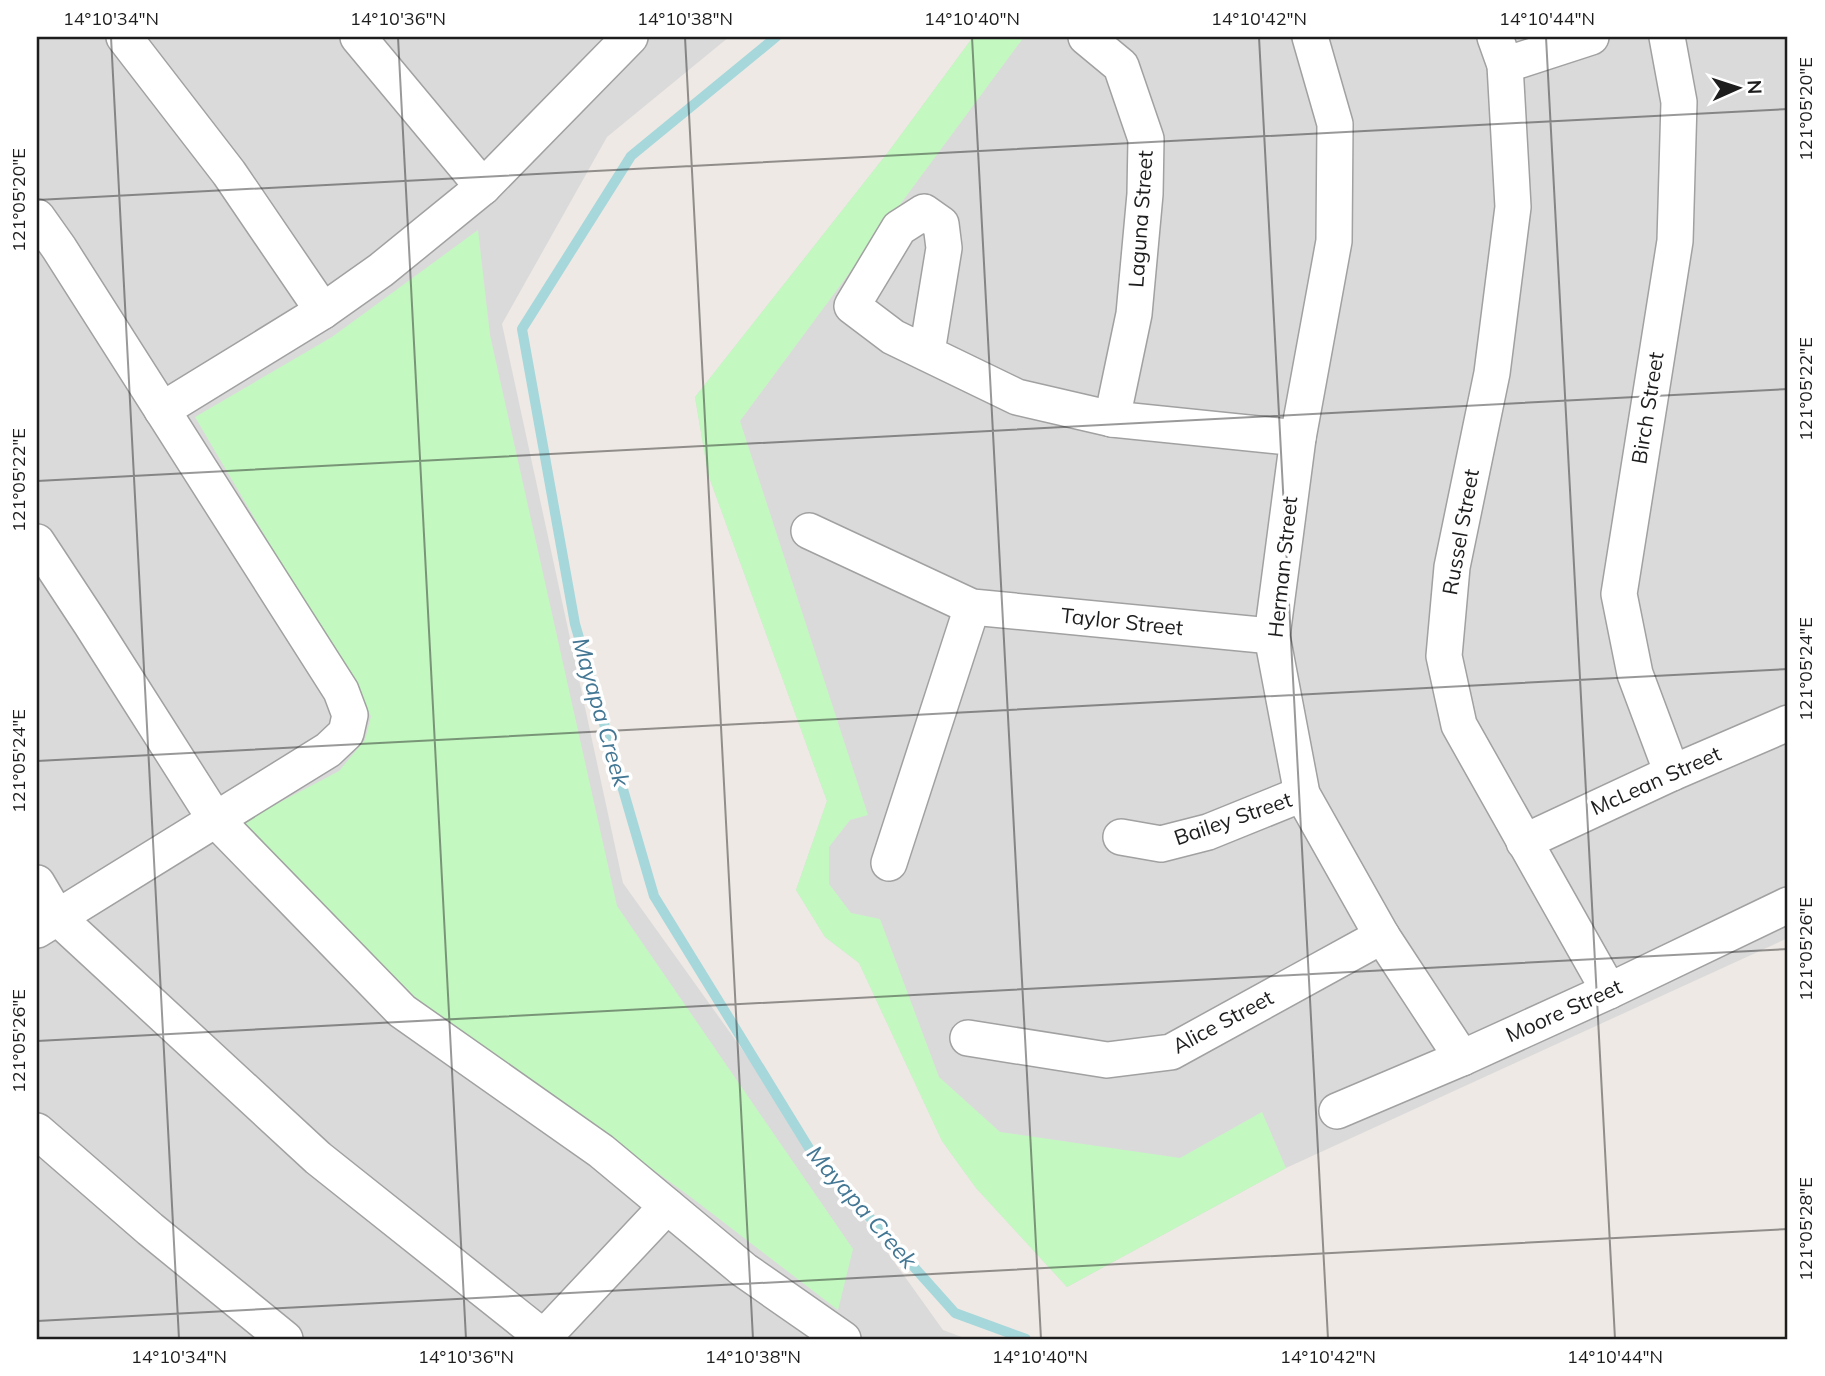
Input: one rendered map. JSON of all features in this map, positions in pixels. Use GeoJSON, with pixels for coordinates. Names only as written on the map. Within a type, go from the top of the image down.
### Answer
{"type":"FeatureCollection","features":[{"type":"Feature","properties":{"kind":"street"},"geometry":{"type":"LineString","coordinates":[[124,37],[229,173],[323,311]]}},
{"type":"Feature","properties":{"kind":"street"},"geometry":{"type":"LineString","coordinates":[[358,37],[483,187]]}},
{"type":"Feature","properties":{"kind":"street","name":"Laguna Street"},"geometry":{"type":"LineString","coordinates":[[1086,37],[1121,66],[1146,139],[1145,194],[1134,314],[1112,419]]}},
{"type":"Feature","properties":{"kind":"street","name":"Herman Street"},"geometry":{"type":"LineString","coordinates":[[1310,37],[1335,124],[1334,241],[1298,438],[1272,636],[1303,794],[1382,936],[1462,1058]]}},
{"type":"Feature","properties":{"kind":"street"},"geometry":{"type":"LineString","coordinates":[[1500,51],[1591,37]]}},
{"type":"Feature","properties":{"kind":"street","name":"Birch Street"},"geometry":{"type":"LineString","coordinates":[[1667,37],[1679,102],[1675,241],[1619,594],[1635,674],[1672,773]]}},
{"type":"Feature","properties":{"kind":"street"},"geometry":{"type":"LineString","coordinates":[[162,410],[323,311],[381,270],[483,187],[621,40]]}},
{"type":"Feature","properties":{"kind":"street","name":"Russel Street"},"geometry":{"type":"LineString","coordinates":[[1500,51],[1513,207],[1492,373],[1452,568],[1444,656],[1459,726],[1609,991]]}},
{"type":"Feature","properties":{"kind":"street"},"geometry":{"type":"LineString","coordinates":[[37,216],[48,257],[162,410],[341,691],[349,715],[346,733],[328,750],[47,924]]}},
{"type":"Feature","properties":{"kind":"street"},"geometry":{"type":"LineString","coordinates":[[927,352],[1017,397],[1112,419],[1298,438]]}},
{"type":"Feature","properties":{"kind":"street","name":"Taylor Street"},"geometry":{"type":"LineString","coordinates":[[809,531],[972,607],[1272,636]]}},
{"type":"Feature","properties":{"kind":"street"},"geometry":{"type":"LineString","coordinates":[[37,542],[215,819],[402,1011],[601,1151],[744,1270],[829,1335]]}},
{"type":"Feature","properties":{"kind":"street"},"geometry":{"type":"LineString","coordinates":[[888,863],[972,607]]}},
{"type":"Feature","properties":{"kind":"street","name":"McLean Street"},"geometry":{"type":"LineString","coordinates":[[1524,842],[1788,723]]}},
{"type":"Feature","properties":{"kind":"street","name":"Bailey Street"},"geometry":{"type":"LineString","coordinates":[[1121,837],[1161,844],[1208,832],[1303,794]]}},
{"type":"Feature","properties":{"kind":"street"},"geometry":{"type":"LineString","coordinates":[[37,883],[47,924],[318,1158],[543,1338],[667,1206]]}},
{"type":"Feature","properties":{"kind":"street","name":"Moore Street"},"geometry":{"type":"LineString","coordinates":[[1337,1111],[1609,991],[1788,905]]}},
{"type":"Feature","properties":{"kind":"street","name":"Alice Street"},"geometry":{"type":"LineString","coordinates":[[968,1038],[1107,1060],[1171,1052],[1382,936]]}},
{"type":"Feature","properties":{"kind":"street"},"geometry":{"type":"LineString","coordinates":[[37,1131],[150,1229],[285,1339]]}},
{"type":"Feature","properties":{"kind":"shaded area"},"geometry":{"type":"Polygon","coordinates":[[[37,37],[729,37],[607,137],[502,324],[623,883],[943,1330],[967,1339],[37,1339],[37,37]]]}},
{"type":"Feature","properties":{"kind":"shaded area"},"geometry":{"type":"Polygon","coordinates":[[[973,37],[1788,37],[1788,938],[1286,1168],[1067,1287],[976,1188],[942,1141],[859,963],[825,937],[796,890],[827,801],[708,474],[695,397],[889,151],[973,37]]]}},
{"type":"Feature","properties":{"kind":"green space"},"geometry":{"type":"Polygon","coordinates":[[[973,37],[1024,37],[740,421],[868,815],[850,820],[829,847],[829,884],[851,913],[880,919],[939,1077],[1000,1132],[1180,1158],[1262,1112],[1286,1168],[1067,1287],[976,1188],[942,1141],[859,963],[825,937],[796,890],[827,801],[708,474],[695,397],[889,151],[973,37]]]}},
{"type":"Feature","properties":{"kind":"green space"},"geometry":{"type":"Polygon","coordinates":[[[478,230],[490,335],[617,906],[853,1249],[838,1310],[688,1195],[415,997],[241,823],[339,771],[365,740],[371,716],[195,417],[332,337],[478,230]]]}},
{"type":"Feature","properties":{"kind":"waterway","name":"Mayapa Creek"},"geometry":{"type":"LineString","coordinates":[[776,37],[631,156],[522,329],[575,624],[654,896],[812,1153],[955,1313],[1026,1339]]}}]}
